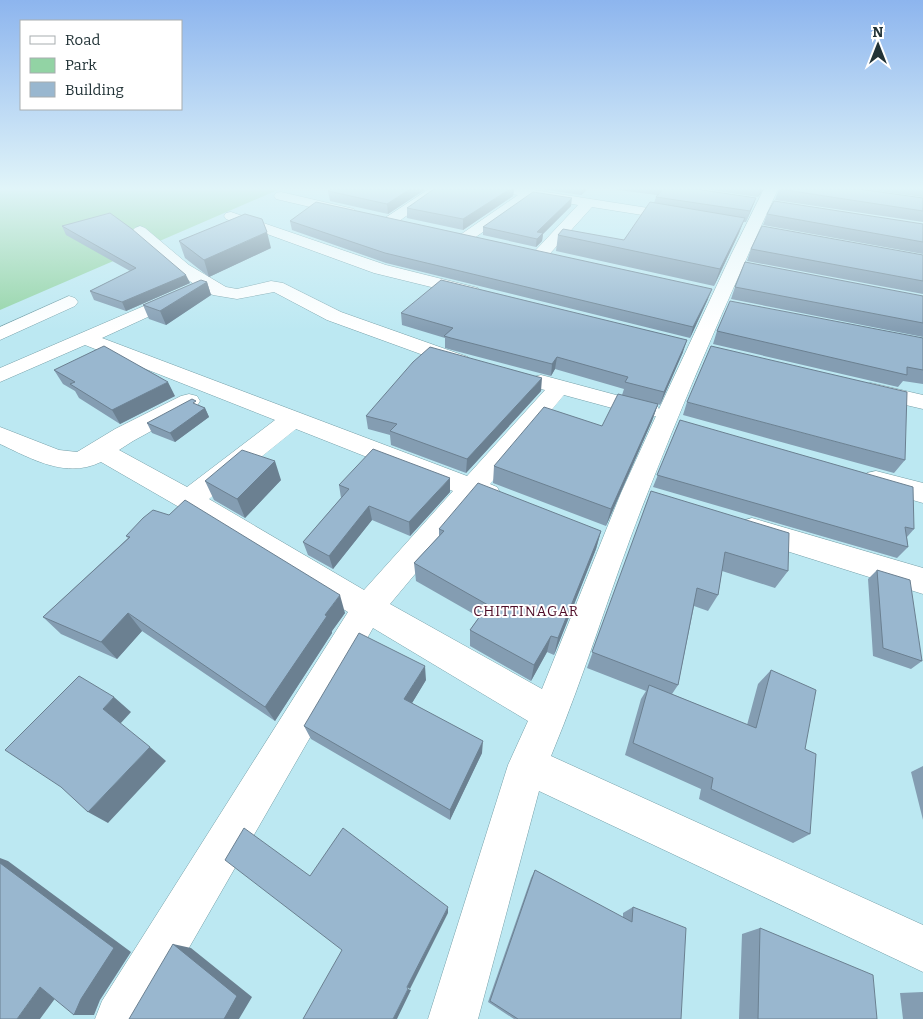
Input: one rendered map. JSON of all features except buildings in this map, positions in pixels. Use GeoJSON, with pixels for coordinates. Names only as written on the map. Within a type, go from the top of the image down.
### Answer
{"type":"FeatureCollection","features":[{"type":"Feature","properties":{"kind":"street"},"geometry":{"type":"LineString","coordinates":[[147,237],[205,285],[230,294],[267,286],[277,287],[334,316],[444,356],[482,367]]}},
{"type":"Feature","properties":{"kind":"street"},"geometry":{"type":"LineString","coordinates":[[289,237],[380,269],[486,295]]}},
{"type":"Feature","properties":{"kind":"street"},"geometry":{"type":"LineString","coordinates":[[458,237],[484,242]]}},
{"type":"Feature","properties":{"kind":"street"},"geometry":{"type":"LineString","coordinates":[[540,255],[557,237]]}},
{"type":"Feature","properties":{"kind":"street"},"geometry":{"type":"LineString","coordinates":[[453,1019],[527,765],[550,714],[606,540],[648,498],[698,348],[719,300],[744,267],[753,237]]}},
{"type":"Feature","properties":{"kind":"street"},"geometry":{"type":"LineString","coordinates":[[521,250],[559,259]]}},
{"type":"Feature","properties":{"kind":"street"},"geometry":{"type":"LineString","coordinates":[[0,376],[205,285]]}},
{"type":"Feature","properties":{"kind":"street"},"geometry":{"type":"LineString","coordinates":[[0,334],[69,302]]}},
{"type":"Feature","properties":{"kind":"street"},"geometry":{"type":"LineString","coordinates":[[85,338],[508,502]]}},
{"type":"Feature","properties":{"kind":"street"},"geometry":{"type":"LineString","coordinates":[[520,377],[674,421]]}},
{"type":"Feature","properties":{"kind":"street"},"geometry":{"type":"LineString","coordinates":[[848,384],[923,402]]}},
{"type":"Feature","properties":{"kind":"street"},"geometry":{"type":"LineString","coordinates":[[0,435],[58,459],[80,461],[214,387]]}},
{"type":"Feature","properties":{"kind":"street"},"geometry":{"type":"LineString","coordinates":[[120,1019],[368,608],[559,387]]}},
{"type":"Feature","properties":{"kind":"street"},"geometry":{"type":"LineString","coordinates":[[189,500],[294,418]]}},
{"type":"Feature","properties":{"kind":"street"},"geometry":{"type":"LineString","coordinates":[[101,451],[189,500],[368,608],[550,714]]}},
{"type":"Feature","properties":{"kind":"street"},"geometry":{"type":"LineString","coordinates":[[857,474],[923,493]]}},
{"type":"Feature","properties":{"kind":"street"},"geometry":{"type":"LineString","coordinates":[[728,522],[923,581]]}},
{"type":"Feature","properties":{"kind":"street"},"geometry":{"type":"LineString","coordinates":[[527,765],[923,948]]}},
{"type":"Feature","properties":{"kind":"green space"},"geometry":{"type":"Polygon","coordinates":[[[0,237],[170,237],[0,310],[0,237]]]}},
{"type":"Feature","properties":{"kind":"district","name":"CHITTINAGAR"},"geometry":{"type":"Point","coordinates":[526,611]}}]}
